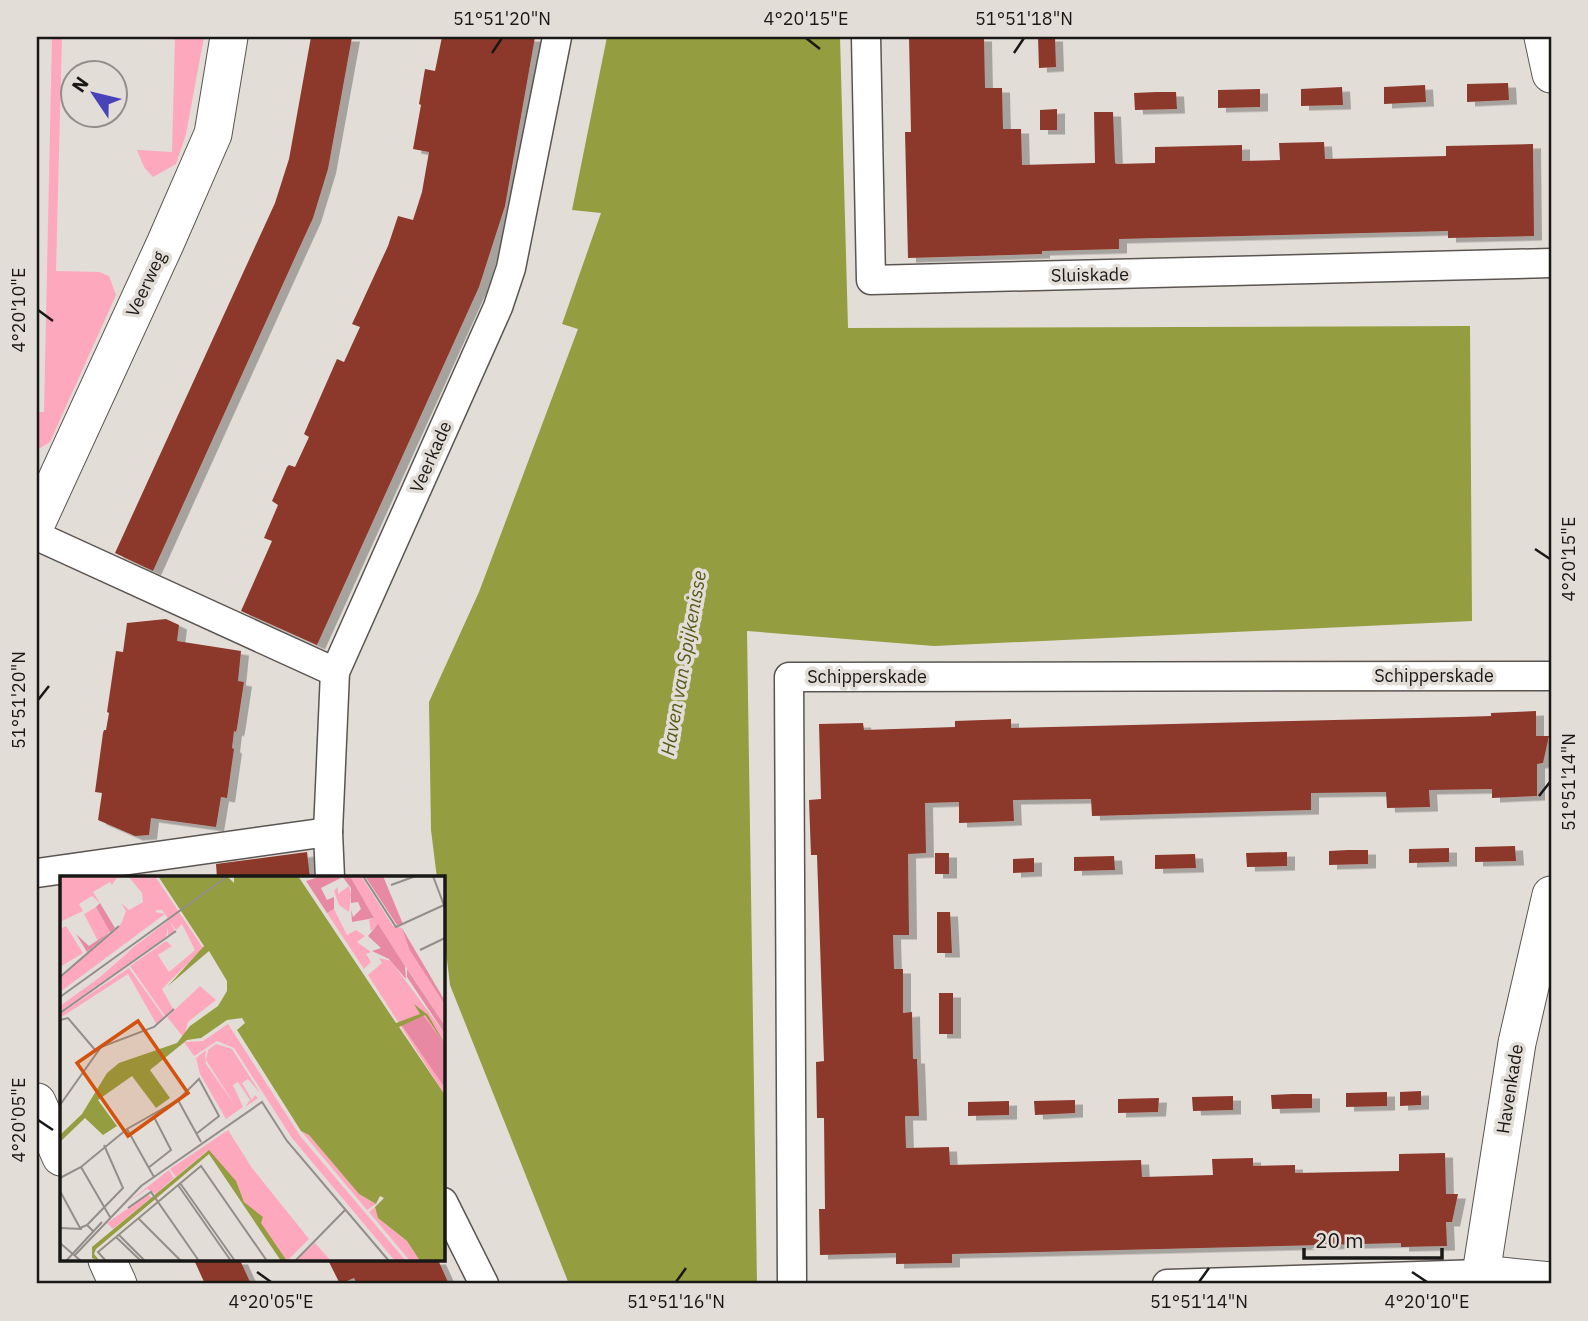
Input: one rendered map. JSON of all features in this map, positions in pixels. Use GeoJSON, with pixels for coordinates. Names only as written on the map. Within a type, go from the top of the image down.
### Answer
{"type":"FeatureCollection","features":[{"type":"Feature","properties":{"kind":"street","name":"Veerweg"},"geometry":{"type":"LineString","coordinates":[[37,522],[213,134],[229,37]]}},
{"type":"Feature","properties":{"kind":"street","name":"Veerkade"},"geometry":{"type":"LineString","coordinates":[[330,876],[328,832],[335,672],[498,307],[511,268],[557,37]]}},
{"type":"Feature","properties":{"kind":"street","name":"Sluiskade"},"geometry":{"type":"LineString","coordinates":[[866,37],[871,280],[1551,263]]}},
{"type":"Feature","properties":{"kind":"street"},"geometry":{"type":"LineString","coordinates":[[1543,37],[1551,74]]}},
{"type":"Feature","properties":{"kind":"street"},"geometry":{"type":"LineString","coordinates":[[37,536],[335,672]]}},
{"type":"Feature","properties":{"kind":"street","name":"Schipperskade"},"geometry":{"type":"LineString","coordinates":[[792,1284],[789,677],[1551,676]]}},
{"type":"Feature","properties":{"kind":"street"},"geometry":{"type":"LineString","coordinates":[[37,873],[328,832]]}},
{"type":"Feature","properties":{"kind":"street","name":"Havenkade"},"geometry":{"type":"LineString","coordinates":[[1480,1279],[1517,1043],[1551,895]]}},
{"type":"Feature","properties":{"kind":"street"},"geometry":{"type":"LineString","coordinates":[[37,1102],[60,1155]]}},
{"type":"Feature","properties":{"kind":"street"},"geometry":{"type":"LineString","coordinates":[[444,1204],[484,1284]]}},
{"type":"Feature","properties":{"kind":"street"},"geometry":{"type":"LineString","coordinates":[[108,1262],[118,1284]]}},
{"type":"Feature","properties":{"kind":"street"},"geometry":{"type":"LineString","coordinates":[[1167,1284],[1480,1279],[1551,1281]]}},
{"type":"Feature","properties":{"kind":"shaded area"},"geometry":{"type":"Polygon","coordinates":[[[52,37],[62,37],[56,271],[99,272],[109,276],[116,295],[50,442],[37,450],[37,412],[44,412],[52,37]]]}},
{"type":"Feature","properties":{"kind":"shaded area"},"geometry":{"type":"Polygon","coordinates":[[[175,37],[204,37],[186,134],[176,164],[153,177],[144,167],[137,150],[172,152],[175,37]]]}},
{"type":"Feature","properties":{"kind":"water","name":"Haven van Spijkenisse"},"geometry":{"type":"Polygon","coordinates":[[[607,37],[840,37],[848,328],[1470,326],[1472,621],[934,646],[747,631],[757,1284],[569,1284],[450,985],[444,934],[444,876],[437,876],[431,830],[429,702],[479,592],[578,329],[562,324],[601,213],[572,210],[607,37]]]}},
{"type":"Feature","properties":{"kind":"building"},"geometry":{"type":"Polygon","coordinates":[[[311,37],[352,37],[328,169],[313,218],[153,571],[115,553],[275,203],[289,159],[311,37]]]}},
{"type":"Feature","properties":{"kind":"building"},"geometry":{"type":"Polygon","coordinates":[[[442,37],[535,37],[505,206],[479,287],[317,645],[241,611],[272,541],[264,538],[278,505],[272,501],[287,467],[295,467],[309,437],[304,434],[337,359],[344,362],[360,327],[352,324],[388,246],[398,216],[413,220],[422,192],[429,152],[413,149],[421,105],[419,104],[425,69],[435,71],[442,37]]]}},
{"type":"Feature","properties":{"kind":"building"},"geometry":{"type":"Polygon","coordinates":[[[909,37],[984,37],[985,88],[1002,88],[1003,129],[1021,129],[1022,165],[1095,163],[1094,112],[1113,112],[1117,164],[1155,163],[1155,147],[1242,145],[1242,161],[1280,160],[1279,143],[1324,142],[1325,159],[1446,156],[1446,146],[1533,144],[1534,236],[1448,238],[1448,231],[1119,239],[1119,249],[908,258],[905,132],[911,132],[909,37]]]}},
{"type":"Feature","properties":{"kind":"building"},"geometry":{"type":"Polygon","coordinates":[[[1038,37],[1055,37],[1056,67],[1039,68],[1038,37]]]}},
{"type":"Feature","properties":{"kind":"building"},"geometry":{"type":"Polygon","coordinates":[[[1508,83],[1509,100],[1467,102],[1467,84],[1508,83]]]}},
{"type":"Feature","properties":{"kind":"building"},"geometry":{"type":"Polygon","coordinates":[[[1425,85],[1426,102],[1384,104],[1384,87],[1425,85]]]}},
{"type":"Feature","properties":{"kind":"building"},"geometry":{"type":"Polygon","coordinates":[[[1342,87],[1343,105],[1301,106],[1301,89],[1342,87]]]}},
{"type":"Feature","properties":{"kind":"building"},"geometry":{"type":"Polygon","coordinates":[[[1260,89],[1260,107],[1218,108],[1218,90],[1260,89]]]}},
{"type":"Feature","properties":{"kind":"building"},"geometry":{"type":"Polygon","coordinates":[[[1176,92],[1177,109],[1135,110],[1134,93],[1176,92]]]}},
{"type":"Feature","properties":{"kind":"building"},"geometry":{"type":"Polygon","coordinates":[[[1057,109],[1057,130],[1040,130],[1040,110],[1057,109]]]}},
{"type":"Feature","properties":{"kind":"building"},"geometry":{"type":"Polygon","coordinates":[[[166,619],[179,625],[177,641],[241,651],[238,681],[244,682],[237,728],[236,732],[234,731],[227,798],[221,797],[216,827],[151,818],[149,835],[135,836],[98,820],[102,793],[95,792],[103,733],[109,713],[116,651],[123,652],[127,623],[166,619]]]}},
{"type":"Feature","properties":{"kind":"building"},"geometry":{"type":"Polygon","coordinates":[[[1536,711],[1536,736],[1549,736],[1543,763],[1537,764],[1537,796],[1492,798],[1492,789],[1429,790],[1430,807],[1387,808],[1386,792],[1311,793],[1311,810],[1092,816],[1091,799],[1013,800],[1014,821],[959,823],[959,802],[925,803],[926,853],[908,854],[909,935],[893,935],[894,969],[903,969],[903,1013],[912,1012],[913,1059],[917,1059],[919,1116],[905,1116],[906,1148],[949,1147],[950,1165],[1141,1160],[1142,1177],[1213,1175],[1212,1159],[1253,1158],[1253,1166],[1295,1165],[1295,1173],[1399,1171],[1399,1154],[1445,1153],[1446,1194],[1458,1194],[1452,1222],[1446,1222],[1447,1246],[1401,1247],[1401,1243],[952,1254],[952,1263],[896,1264],[896,1253],[820,1255],[819,1209],[825,1209],[824,1118],[817,1118],[816,1062],[824,1061],[817,855],[811,855],[809,800],[821,799],[819,724],[863,723],[864,730],[955,727],[955,721],[1011,719],[1011,728],[1491,716],[1491,713],[1536,711]]]}},
{"type":"Feature","properties":{"kind":"building"},"geometry":{"type":"Polygon","coordinates":[[[1515,846],[1516,861],[1475,862],[1475,847],[1515,846]]]}},
{"type":"Feature","properties":{"kind":"building"},"geometry":{"type":"Polygon","coordinates":[[[1449,848],[1449,862],[1409,863],[1409,849],[1449,848]]]}},
{"type":"Feature","properties":{"kind":"building"},"geometry":{"type":"Polygon","coordinates":[[[1368,850],[1368,864],[1329,865],[1329,851],[1368,850]]]}},
{"type":"Feature","properties":{"kind":"building"},"geometry":{"type":"Polygon","coordinates":[[[307,852],[310,876],[217,876],[216,864],[307,852]]]}},
{"type":"Feature","properties":{"kind":"building"},"geometry":{"type":"Polygon","coordinates":[[[1287,852],[1287,866],[1247,867],[1246,853],[1287,852]]]}},
{"type":"Feature","properties":{"kind":"building"},"geometry":{"type":"Polygon","coordinates":[[[935,853],[949,853],[949,874],[935,874],[935,853]]]}},
{"type":"Feature","properties":{"kind":"building"},"geometry":{"type":"Polygon","coordinates":[[[1195,854],[1196,868],[1155,869],[1155,855],[1195,854]]]}},
{"type":"Feature","properties":{"kind":"building"},"geometry":{"type":"Polygon","coordinates":[[[1114,856],[1115,870],[1074,871],[1074,857],[1114,856]]]}},
{"type":"Feature","properties":{"kind":"building"},"geometry":{"type":"Polygon","coordinates":[[[1034,858],[1034,872],[1013,873],[1013,859],[1034,858]]]}},
{"type":"Feature","properties":{"kind":"building"},"geometry":{"type":"Polygon","coordinates":[[[937,912],[950,912],[952,953],[937,953],[937,912]]]}},
{"type":"Feature","properties":{"kind":"building"},"geometry":{"type":"Polygon","coordinates":[[[939,993],[953,993],[953,1034],[939,1034],[939,993]]]}},
{"type":"Feature","properties":{"kind":"building"},"geometry":{"type":"Polygon","coordinates":[[[1421,1091],[1421,1105],[1400,1106],[1400,1092],[1421,1091]]]}},
{"type":"Feature","properties":{"kind":"building"},"geometry":{"type":"Polygon","coordinates":[[[1387,1092],[1387,1106],[1346,1107],[1346,1093],[1387,1092]]]}},
{"type":"Feature","properties":{"kind":"building"},"geometry":{"type":"Polygon","coordinates":[[[1312,1094],[1312,1108],[1272,1109],[1271,1095],[1312,1094]]]}},
{"type":"Feature","properties":{"kind":"building"},"geometry":{"type":"Polygon","coordinates":[[[1233,1096],[1233,1110],[1193,1111],[1192,1097],[1233,1096]]]}},
{"type":"Feature","properties":{"kind":"building"},"geometry":{"type":"Polygon","coordinates":[[[1159,1098],[1158,1112],[1118,1113],[1118,1099],[1159,1098]]]}},
{"type":"Feature","properties":{"kind":"building"},"geometry":{"type":"Polygon","coordinates":[[[1075,1100],[1075,1113],[1035,1115],[1034,1101],[1075,1100]]]}},
{"type":"Feature","properties":{"kind":"building"},"geometry":{"type":"Polygon","coordinates":[[[1009,1101],[1009,1115],[968,1116],[968,1102],[1009,1101]]]}},
{"type":"Feature","properties":{"kind":"building"},"geometry":{"type":"Polygon","coordinates":[[[195,1262],[241,1262],[251,1284],[205,1284],[195,1262]]]}},
{"type":"Feature","properties":{"kind":"building"},"geometry":{"type":"Polygon","coordinates":[[[329,1262],[439,1262],[449,1284],[357,1284],[354,1278],[340,1284],[329,1262]]]}}]}
